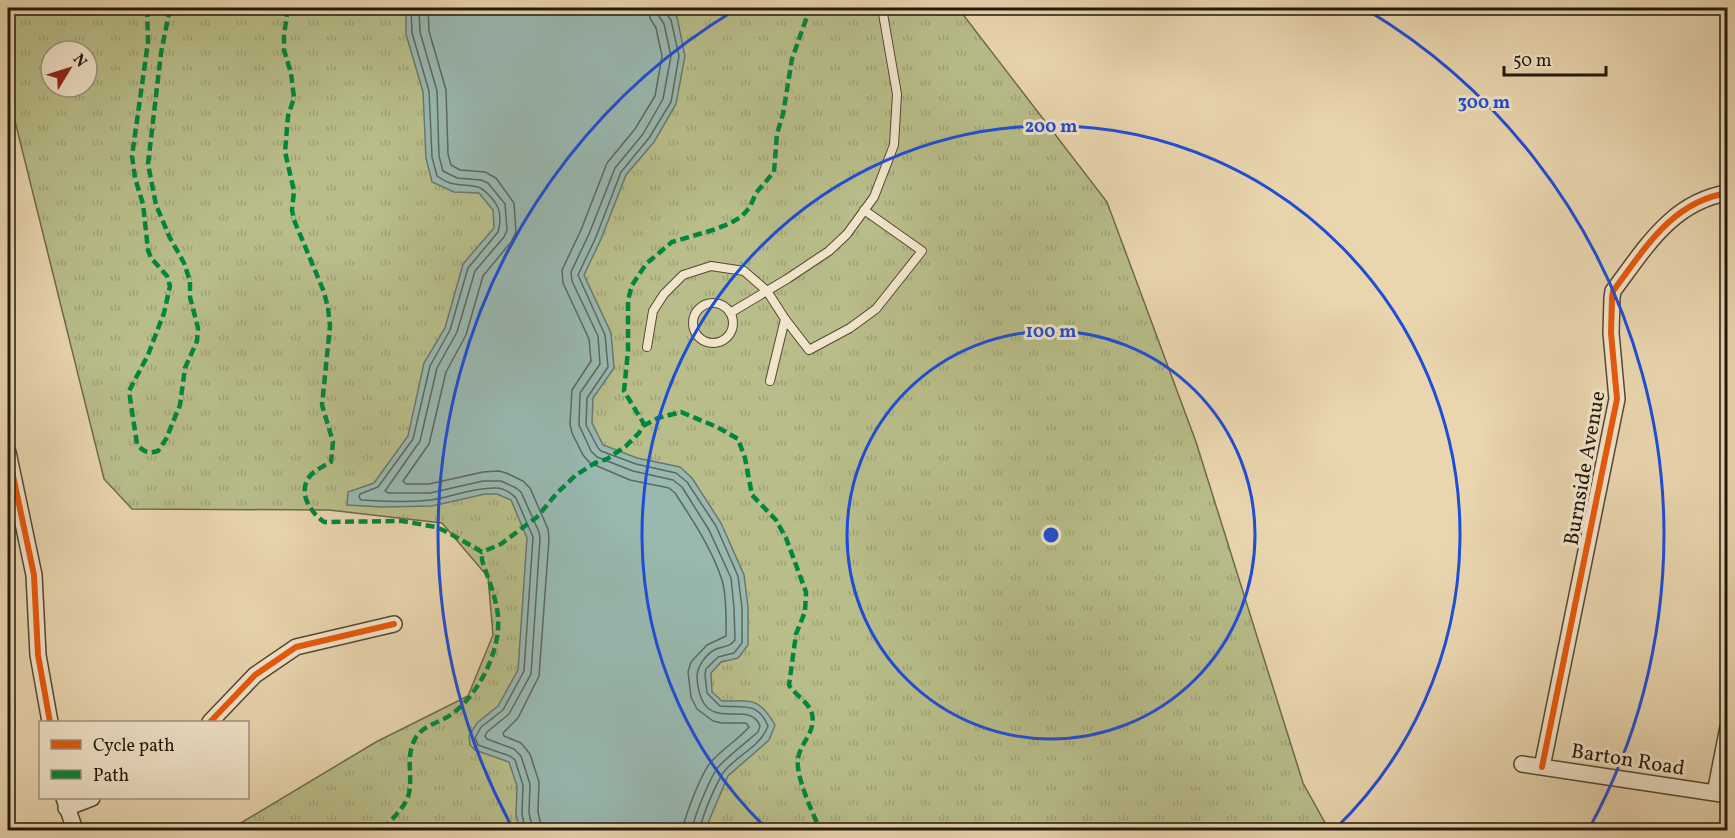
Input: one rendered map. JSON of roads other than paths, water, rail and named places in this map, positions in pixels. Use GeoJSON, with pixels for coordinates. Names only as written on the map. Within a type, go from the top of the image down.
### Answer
{"type":"FeatureCollection","features":[{"type":"Feature","properties":{"kind":"street","name":"Burnside Avenue"},"geometry":{"type":"LineString","coordinates":[[1542,767],[1617,399],[1611,333],[1613,291],[1666,223],[1693,205],[1728,193]]}},
{"type":"Feature","properties":{"kind":"street"},"geometry":{"type":"LineString","coordinates":[[8,452],[34,575],[38,655],[50,721]]}},
{"type":"Feature","properties":{"kind":"street"},"geometry":{"type":"LineString","coordinates":[[212,721],[255,675],[296,647],[394,624]]}},
{"type":"Feature","properties":{"kind":"street"},"geometry":{"type":"LineString","coordinates":[[1721,794],[1728,727]]}},
{"type":"Feature","properties":{"kind":"street","name":"Barton Road"},"geometry":{"type":"LineString","coordinates":[[1522,764],[1721,794]]}},
{"type":"Feature","properties":{"kind":"street"},"geometry":{"type":"LineString","coordinates":[[75,831],[65,803],[87,799]]}},
{"type":"Feature","properties":{"kind":"lane"},"geometry":{"type":"LineString","coordinates":[[730,313],[829,251],[847,234],[874,197],[894,145],[897,93],[882,8]]}},
{"type":"Feature","properties":{"kind":"lane"},"geometry":{"type":"LineString","coordinates":[[647,348],[653,311],[664,294],[683,275],[711,266],[744,271],[767,291],[809,350],[850,328],[876,309],[922,251],[864,210]]}},
{"type":"Feature","properties":{"kind":"lane"},"geometry":{"type":"LineString","coordinates":[[714,303],[726,308],[730,313],[731,332],[721,341],[708,342],[697,335],[693,322],[694,316],[702,306],[714,303]]}},
{"type":"Feature","properties":{"kind":"lane"},"geometry":{"type":"LineString","coordinates":[[770,381],[785,319]]}},
{"type":"Feature","properties":{"kind":"water"},"geometry":{"type":"Polygon","coordinates":[[[406,8],[668,8],[677,17],[685,56],[676,104],[654,142],[626,175],[584,275],[611,333],[614,368],[593,398],[592,423],[603,445],[637,458],[680,467],[692,478],[721,523],[744,575],[748,607],[748,645],[738,658],[721,662],[711,673],[712,692],[722,701],[754,702],[764,709],[775,725],[769,740],[728,776],[705,830],[520,830],[516,815],[517,786],[509,762],[475,750],[470,745],[469,736],[477,723],[498,706],[518,670],[527,538],[511,500],[497,494],[485,494],[432,506],[347,505],[348,492],[374,483],[408,436],[424,363],[445,328],[463,264],[494,228],[493,210],[479,193],[454,192],[432,182],[426,158],[423,92],[406,34],[406,8]]]}}]}
